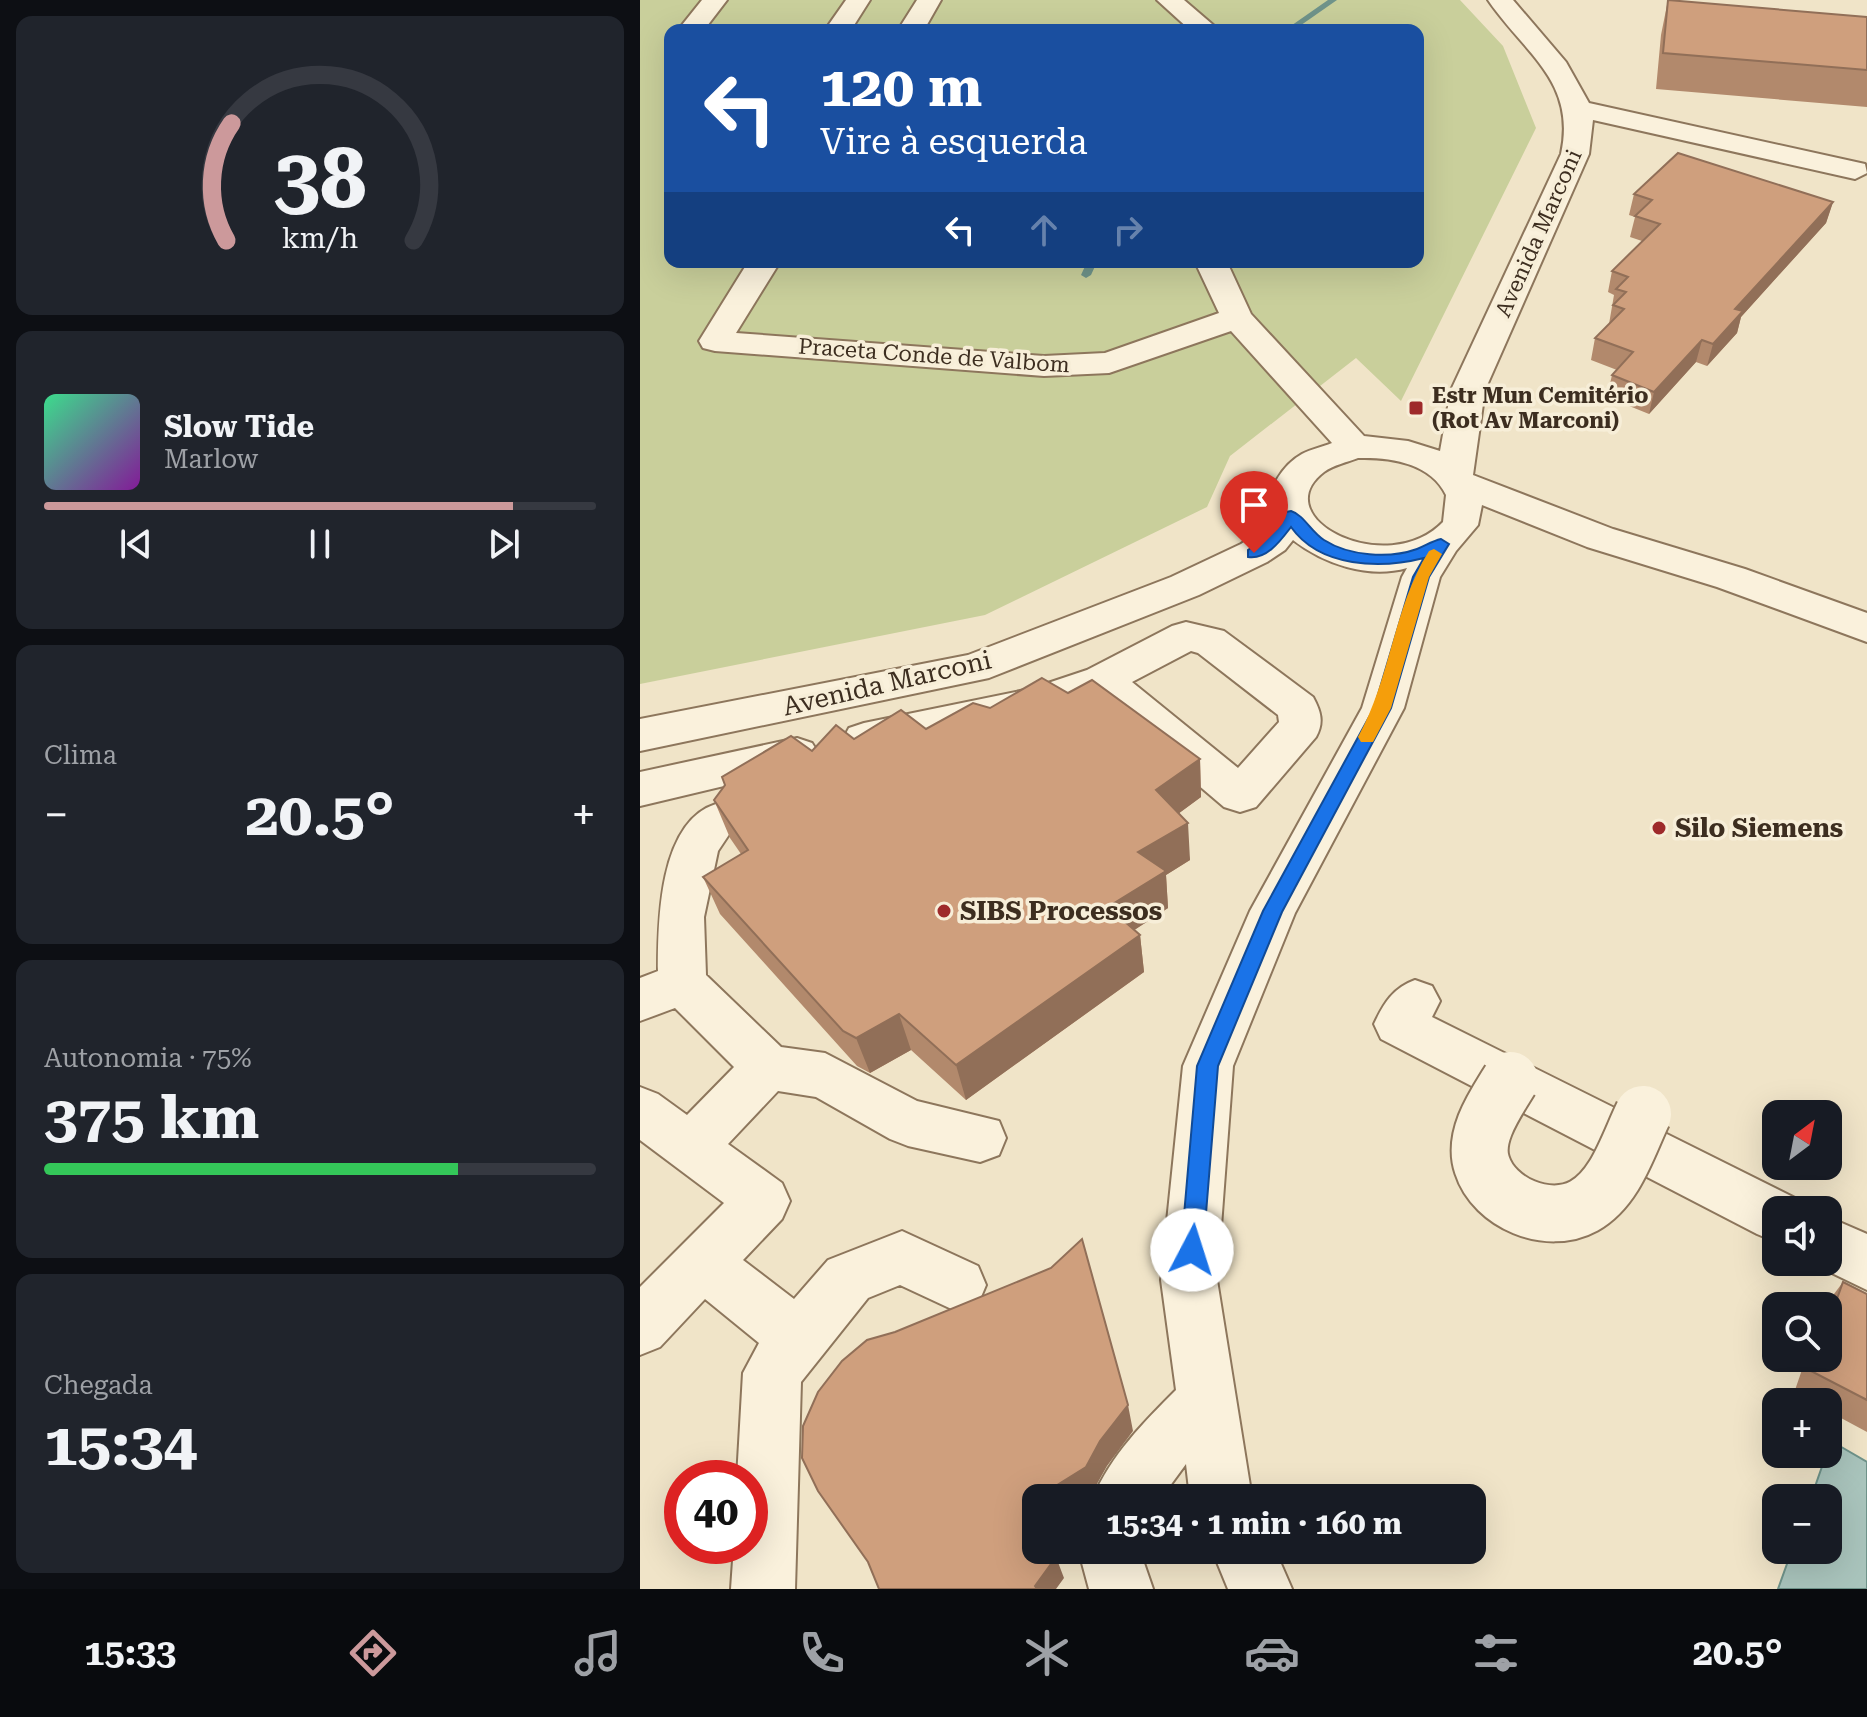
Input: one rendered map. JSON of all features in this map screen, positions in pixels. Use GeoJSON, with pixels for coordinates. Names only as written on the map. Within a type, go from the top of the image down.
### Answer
{"type":"FeatureCollection","features":[{"type":"Feature","properties":{"kind":"street"},"geometry":{"type":"LineString","coordinates":[[696,24],[715,0]]}},
{"type":"Feature","properties":{"kind":"street"},"geometry":{"type":"LineString","coordinates":[[842,24],[858,0]]}},
{"type":"Feature","properties":{"kind":"street"},"geometry":{"type":"LineString","coordinates":[[915,24],[929,0]]}},
{"type":"Feature","properties":{"kind":"street"},"geometry":{"type":"LineString","coordinates":[[1169,0],[1199,24]]}},
{"type":"Feature","properties":{"kind":"street","name":"Avenida Marconi"},"geometry":{"type":"LineString","coordinates":[[1456,480],[1468,390],[1575,154],[1580,131],[1578,109],[1560,72],[1500,0]]}},
{"type":"Feature","properties":{"kind":"street"},"geometry":{"type":"LineString","coordinates":[[1578,109],[1855,170]]}},
{"type":"Feature","properties":{"kind":"street","name":"Praceta Conde de Valbom"},"geometry":{"type":"LineString","coordinates":[[760,268],[715,341],[1044,366],[1109,363],[1237,318]]}},
{"type":"Feature","properties":{"kind":"street"},"geometry":{"type":"LineString","coordinates":[[1214,268],[1237,318],[1317,403],[1370,447]]}},
{"type":"Feature","properties":{"kind":"street","name":"Avenida Marconi"},"geometry":{"type":"LineString","coordinates":[[1370,447],[1425,425],[1468,390]]}},
{"type":"Feature","properties":{"kind":"street"},"geometry":{"type":"LineString","coordinates":[[1600,538],[1510,528],[1448,538],[1420,554],[1395,559],[1368,559],[1342,554],[1319,544],[1302,531],[1291,516],[1288,497],[1293,480],[1307,464],[1329,453],[1370,447],[1413,453],[1437,463],[1456,480],[1600,538],[1731,578],[1867,628]]}},
{"type":"Feature","properties":{"kind":"street"},"geometry":{"type":"LineString","coordinates":[[1219,1484],[1189,1280],[1208,1066],[1273,911],[1383,708],[1421,577],[1464,516],[1464,499],[1456,480]]}},
{"type":"Feature","properties":{"kind":"street","name":"Avenida Marconi"},"geometry":{"type":"LineString","coordinates":[[640,735],[975,668],[1185,586],[1254,553],[1272,541],[1291,516]]}},
{"type":"Feature","properties":{"kind":"street"},"geometry":{"type":"LineString","coordinates":[[640,789],[1033,703],[1102,680]]}},
{"type":"Feature","properties":{"kind":"street"},"geometry":{"type":"LineString","coordinates":[[716,821],[697,845],[661,991],[768,1067],[825,1076],[908,1122],[980,1138]]}},
{"type":"Feature","properties":{"kind":"street"},"geometry":{"type":"LineString","coordinates":[[1415,1001],[1399,1024],[1510,1080],[1762,1197]]}},
{"type":"Feature","properties":{"kind":"street"},"geometry":{"type":"LineString","coordinates":[[691,1147],[768,1067]]}},
{"type":"Feature","properties":{"kind":"street"},"geometry":{"type":"LineString","coordinates":[[1510,1080],[1483,1125],[1481,1164],[1502,1197],[1545,1214],[1583,1207],[1610,1183],[1643,1114]]}},
{"type":"Feature","properties":{"kind":"street"},"geometry":{"type":"LineString","coordinates":[[640,1110],[763,1201],[640,1327]]}},
{"type":"Feature","properties":{"kind":"street"},"geometry":{"type":"LineString","coordinates":[[1842,1250],[1867,1263]]}},
{"type":"Feature","properties":{"kind":"street"},"geometry":{"type":"LineString","coordinates":[[763,1589],[772,1373],[848,1279],[902,1258],[958,1285]]}},
{"type":"Feature","properties":{"kind":"street"},"geometry":{"type":"LineString","coordinates":[[702,1262],[798,1338]]}},
{"type":"Feature","properties":{"kind":"street"},"geometry":{"type":"LineString","coordinates":[[1134,1484],[1161,1447],[1207,1400]]}},
{"type":"Feature","properties":{"kind":"street"},"geometry":{"type":"LineString","coordinates":[[1113,1564],[1121,1589]]}},
{"type":"Feature","properties":{"kind":"street"},"geometry":{"type":"LineString","coordinates":[[1249,1564],[1260,1589]]}},
{"type":"Feature","properties":{"kind":"green space"},"geometry":{"type":"Polygon","coordinates":[[[640,0],[1460,0],[1503,46],[1536,128],[1401,401],[1356,358],[1230,456],[1207,507],[985,615],[640,684],[640,0]]]}},
{"type":"Feature","properties":{"kind":"water"},"geometry":{"type":"Polygon","coordinates":[[[1842,1447],[1867,1462],[1867,1589],[1778,1589],[1787,1564],[1842,1564],[1842,1484],[1816,1484],[1822,1468],[1842,1468],[1842,1447]]]}},
{"type":"Feature","properties":{"kind":"building"},"geometry":{"type":"Polygon","coordinates":[[[1668,0],[1867,17],[1867,70],[1663,53],[1668,0]]]}},
{"type":"Feature","properties":{"kind":"building"},"geometry":{"type":"Polygon","coordinates":[[[1678,153],[1833,202],[1735,309],[1743,311],[1713,344],[1702,340],[1654,392],[1612,375],[1633,352],[1595,338],[1624,309],[1613,305],[1626,292],[1616,289],[1628,277],[1612,271],[1660,224],[1635,216],[1652,200],[1634,194],[1678,153]]]}},
{"type":"Feature","properties":{"kind":"building","name":"SIBS Processos"},"geometry":{"type":"Polygon","coordinates":[[[1042,678],[1068,693],[1092,680],[1200,759],[1156,790],[1188,823],[1138,852],[1166,871],[1108,907],[1140,935],[956,1065],[899,1014],[856,1038],[843,1031],[703,877],[748,850],[714,800],[725,785],[722,777],[791,736],[812,751],[836,725],[854,739],[901,710],[926,729],[973,703],[990,708],[1042,678]]]}},
{"type":"Feature","properties":{"kind":"building"},"geometry":{"type":"Polygon","coordinates":[[[1082,1239],[1128,1405],[1100,1441],[1086,1467],[1059,1484],[1022,1484],[1022,1564],[1051,1564],[1035,1586],[1037,1589],[879,1589],[868,1562],[818,1491],[802,1458],[803,1426],[818,1392],[842,1361],[867,1340],[895,1332],[1051,1268],[1082,1239]]]}},
{"type":"Feature","properties":{"kind":"building"},"geometry":{"type":"Polygon","coordinates":[[[1843,1282],[1867,1294],[1867,1400],[1813,1372],[1842,1372],[1842,1292],[1839,1292],[1843,1282]]]}},
{"type":"Feature","properties":{"kind":"waterway"},"geometry":{"type":"LineString","coordinates":[[1298,24],[1333,0]]}},
{"type":"Feature","properties":{"kind":"waterway"},"geometry":{"type":"LineString","coordinates":[[1086,275],[1089,268]]}},
{"type":"Feature","properties":{"kind":"slow traffic"},"geometry":{"type":"LineString","coordinates":[[1367,737],[1383,708],[1421,577],[1434,554]]}},
{"type":"Feature","properties":{"kind":"place","name":"Estr Mun Cemitério (Rot Av Marconi)"},"geometry":{"type":"Point","coordinates":[1416,408]}},
{"type":"Feature","properties":{"kind":"place","name":"Silo Siemens"},"geometry":{"type":"Point","coordinates":[1659,828]}},
{"type":"Feature","properties":{"kind":"place","name":"SIBS Processos"},"geometry":{"type":"Point","coordinates":[944,911]}},
{"type":"Feature","properties":{"kind":"route"},"geometry":{"type":"LineString","coordinates":[[1192,1250],[1208,1066],[1273,911],[1383,708],[1421,577],[1441,544],[1420,554],[1395,559],[1368,559],[1342,554],[1319,544],[1302,531],[1291,516],[1284,529],[1254,553]]}}]}
